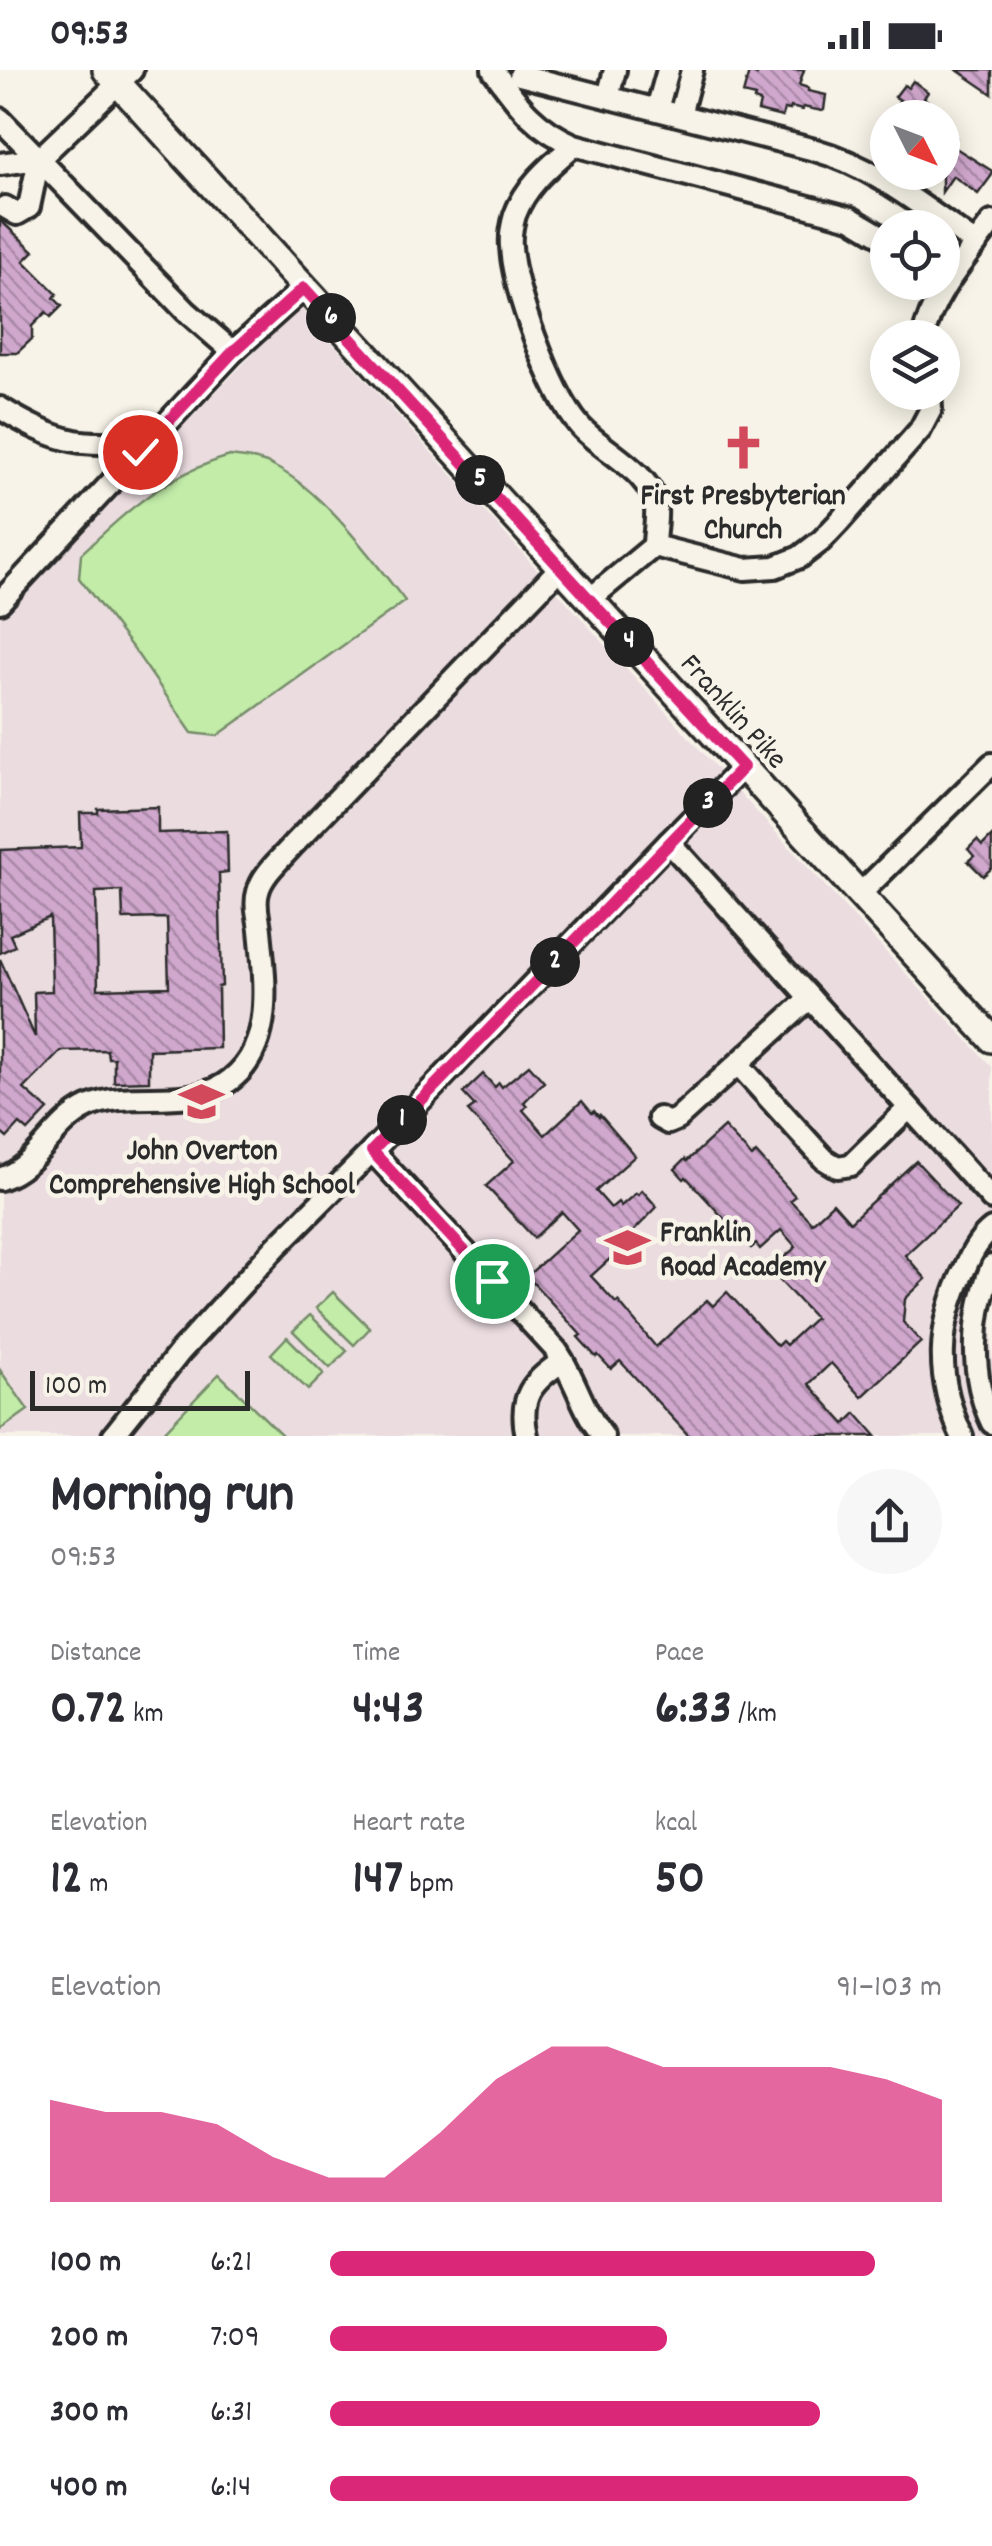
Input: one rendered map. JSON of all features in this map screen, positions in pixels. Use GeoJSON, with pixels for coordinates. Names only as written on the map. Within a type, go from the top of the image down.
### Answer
{"type":"FeatureCollection","features":[{"type":"Feature","properties":{"kind":"main road","name":"Franklin Pike"},"geometry":{"type":"LineString","coordinates":[[119,75],[304,288],[992,1039]]}},
{"type":"Feature","properties":{"kind":"street"},"geometry":{"type":"LineString","coordinates":[[608,97],[615,70]]}},
{"type":"Feature","properties":{"kind":"street"},"geometry":{"type":"LineString","coordinates":[[658,109],[668,70]]}},
{"type":"Feature","properties":{"kind":"street"},"geometry":{"type":"LineString","coordinates":[[680,115],[692,70]]}},
{"type":"Feature","properties":{"kind":"street"},"geometry":{"type":"LineString","coordinates":[[5,207],[18,214],[29,207],[38,159],[119,75]]}},
{"type":"Feature","properties":{"kind":"street"},"geometry":{"type":"LineString","coordinates":[[870,229],[851,218],[574,145],[548,132],[520,108],[510,75],[570,78],[608,97],[851,162],[976,244]]}},
{"type":"Feature","properties":{"kind":"street"},"geometry":{"type":"LineString","coordinates":[[0,119],[186,310],[233,352]]}},
{"type":"Feature","properties":{"kind":"street"},"geometry":{"type":"LineString","coordinates":[[574,145],[534,183],[520,205],[510,238],[512,265],[540,349],[566,406],[584,430],[641,477],[656,507],[654,546],[590,600]]}},
{"type":"Feature","properties":{"kind":"street"},"geometry":{"type":"LineString","coordinates":[[0,164],[38,159]]}},
{"type":"Feature","properties":{"kind":"street"},"geometry":{"type":"LineString","coordinates":[[960,263],[992,222]]}},
{"type":"Feature","properties":{"kind":"street"},"geometry":{"type":"LineString","coordinates":[[0,602],[233,352],[304,288]]}},
{"type":"Feature","properties":{"kind":"street"},"geometry":{"type":"LineString","coordinates":[[0,408],[44,432],[89,442],[120,442],[140,452]]}},
{"type":"Feature","properties":{"kind":"street"},"geometry":{"type":"LineString","coordinates":[[654,546],[745,569],[775,567],[800,557],[838,523],[920,430],[930,410]]}},
{"type":"Feature","properties":{"kind":"street"},"geometry":{"type":"LineString","coordinates":[[0,1179],[23,1168],[71,1117],[84,1109],[106,1101],[204,1092],[224,1084],[242,1069],[254,1051],[264,1010],[264,966],[256,902],[261,883],[321,815],[561,568]]}},
{"type":"Feature","properties":{"kind":"street"},"geometry":{"type":"LineString","coordinates":[[860,894],[992,764]]}},
{"type":"Feature","properties":{"kind":"street"},"geometry":{"type":"LineString","coordinates":[[113,1436],[180,1352],[277,1246],[743,767]]}},
{"type":"Feature","properties":{"kind":"street"},"geometry":{"type":"LineString","coordinates":[[669,842],[992,1199]]}},
{"type":"Feature","properties":{"kind":"street"},"geometry":{"type":"LineString","coordinates":[[659,1118],[668,1123],[677,1119],[810,998]]}},
{"type":"Feature","properties":{"kind":"street"},"geometry":{"type":"LineString","coordinates":[[738,1064],[824,1159],[837,1167],[850,1165],[909,1108]]}},
{"type":"Feature","properties":{"kind":"street"},"geometry":{"type":"LineString","coordinates":[[372,1151],[545,1338],[563,1361],[590,1419],[603,1436]]}},
{"type":"Feature","properties":{"kind":"street"},"geometry":{"type":"LineString","coordinates":[[962,1436],[945,1381],[944,1328],[952,1295],[968,1262],[992,1229]]}},
{"type":"Feature","properties":{"kind":"street"},"geometry":{"type":"LineString","coordinates":[[992,1266],[978,1318],[976,1361],[992,1424]]}},
{"type":"Feature","properties":{"kind":"street"},"geometry":{"type":"LineString","coordinates":[[527,1436],[527,1396],[542,1376],[563,1361]]}},
{"type":"Feature","properties":{"kind":"shaded area"},"geometry":{"type":"Polygon","coordinates":[[[299,306],[992,1067],[992,1436],[0,1436],[0,617],[299,306]]]}},
{"type":"Feature","properties":{"kind":"green space"},"geometry":{"type":"Polygon","coordinates":[[[230,456],[270,464],[311,492],[346,527],[405,601],[217,736],[192,733],[79,578],[81,554],[132,508],[167,483],[230,456]]]}},
{"type":"Feature","properties":{"kind":"green space"},"geometry":{"type":"Polygon","coordinates":[[[333,1292],[370,1328],[354,1345],[316,1308],[333,1292]]]}},
{"type":"Feature","properties":{"kind":"green space"},"geometry":{"type":"Polygon","coordinates":[[[310,1315],[347,1351],[330,1368],[293,1331],[310,1315]]]}},
{"type":"Feature","properties":{"kind":"green space"},"geometry":{"type":"Polygon","coordinates":[[[287,1337],[324,1374],[308,1390],[271,1354],[287,1337]]]}},
{"type":"Feature","properties":{"kind":"green space"},"geometry":{"type":"Polygon","coordinates":[[[0,1370],[28,1410],[0,1430],[0,1370]]]}},
{"type":"Feature","properties":{"kind":"green space"},"geometry":{"type":"Polygon","coordinates":[[[219,1374],[283,1436],[160,1436],[219,1374]]]}},
{"type":"Feature","properties":{"kind":"building"},"geometry":{"type":"Polygon","coordinates":[[[759,70],[804,70],[799,85],[826,95],[824,110],[791,107],[784,109],[782,117],[758,111],[760,102],[743,94],[749,72],[757,75],[759,70]]]}},
{"type":"Feature","properties":{"kind":"building"},"geometry":{"type":"Polygon","coordinates":[[[957,70],[992,70],[992,94],[957,70]]]}},
{"type":"Feature","properties":{"kind":"building"},"geometry":{"type":"Polygon","coordinates":[[[913,81],[928,92],[927,100],[895,97],[904,85],[908,88],[913,81]]]}},
{"type":"Feature","properties":{"kind":"building"},"geometry":{"type":"Polygon","coordinates":[[[960,151],[992,171],[978,194],[960,181],[960,151]]]}},
{"type":"Feature","properties":{"kind":"building"},"geometry":{"type":"Polygon","coordinates":[[[0,220],[34,251],[24,261],[57,294],[54,298],[62,306],[51,317],[46,312],[32,326],[32,339],[17,353],[0,353],[0,220]]]}},
{"type":"Feature","properties":{"kind":"building"},"geometry":{"type":"Polygon","coordinates":[[[158,807],[158,833],[227,831],[228,872],[219,873],[219,1048],[149,1050],[149,1081],[114,1082],[114,1058],[108,1058],[107,1050],[61,1051],[24,1089],[48,1110],[28,1131],[20,1124],[7,1138],[0,1132],[0,959],[35,1037],[34,992],[52,991],[50,917],[10,935],[15,946],[0,953],[0,850],[81,847],[80,813],[98,813],[98,809],[158,807]],[[122,891],[96,892],[98,989],[169,987],[167,918],[123,919],[122,891]]]}},
{"type":"Feature","properties":{"kind":"building"},"geometry":{"type":"Polygon","coordinates":[[[992,836],[992,868],[983,876],[968,861],[974,856],[968,849],[977,840],[982,846],[992,836]]]}},
{"type":"Feature","properties":{"kind":"building","name":"Franklin Road Academy"},"geometry":{"type":"Polygon","coordinates":[[[529,1065],[544,1082],[524,1102],[527,1106],[523,1110],[545,1135],[582,1101],[592,1113],[600,1115],[635,1156],[596,1191],[611,1208],[618,1202],[621,1206],[642,1190],[657,1207],[631,1234],[634,1237],[591,1276],[618,1301],[656,1347],[707,1300],[713,1306],[727,1292],[777,1346],[782,1341],[786,1345],[815,1318],[770,1270],[796,1247],[781,1230],[760,1249],[756,1244],[751,1248],[675,1169],[724,1127],[752,1157],[756,1153],[795,1196],[790,1200],[812,1223],[833,1203],[850,1222],[916,1161],[958,1206],[905,1255],[926,1279],[905,1299],[903,1322],[921,1342],[862,1397],[831,1363],[809,1384],[845,1424],[856,1413],[876,1436],[689,1436],[620,1361],[611,1369],[596,1357],[527,1276],[578,1230],[562,1212],[534,1238],[486,1186],[514,1161],[468,1111],[475,1106],[463,1093],[483,1074],[495,1087],[499,1083],[502,1087],[529,1065]]]}},
{"type":"Feature","properties":{"kind":"place","name":"First Presbyterian Church"},"geometry":{"type":"Point","coordinates":[743,447]}},
{"type":"Feature","properties":{"kind":"place","name":"John Overton Comprehensive High School"},"geometry":{"type":"Point","coordinates":[202,1102]}},
{"type":"Feature","properties":{"kind":"place","name":"Franklin Road Academy"},"geometry":{"type":"Point","coordinates":[627,1248]}},
{"type":"Feature","properties":{"kind":"route"},"geometry":{"type":"LineString","coordinates":[[140,452],[233,352],[304,288],[743,767],[372,1151],[492,1281]]}}]}
